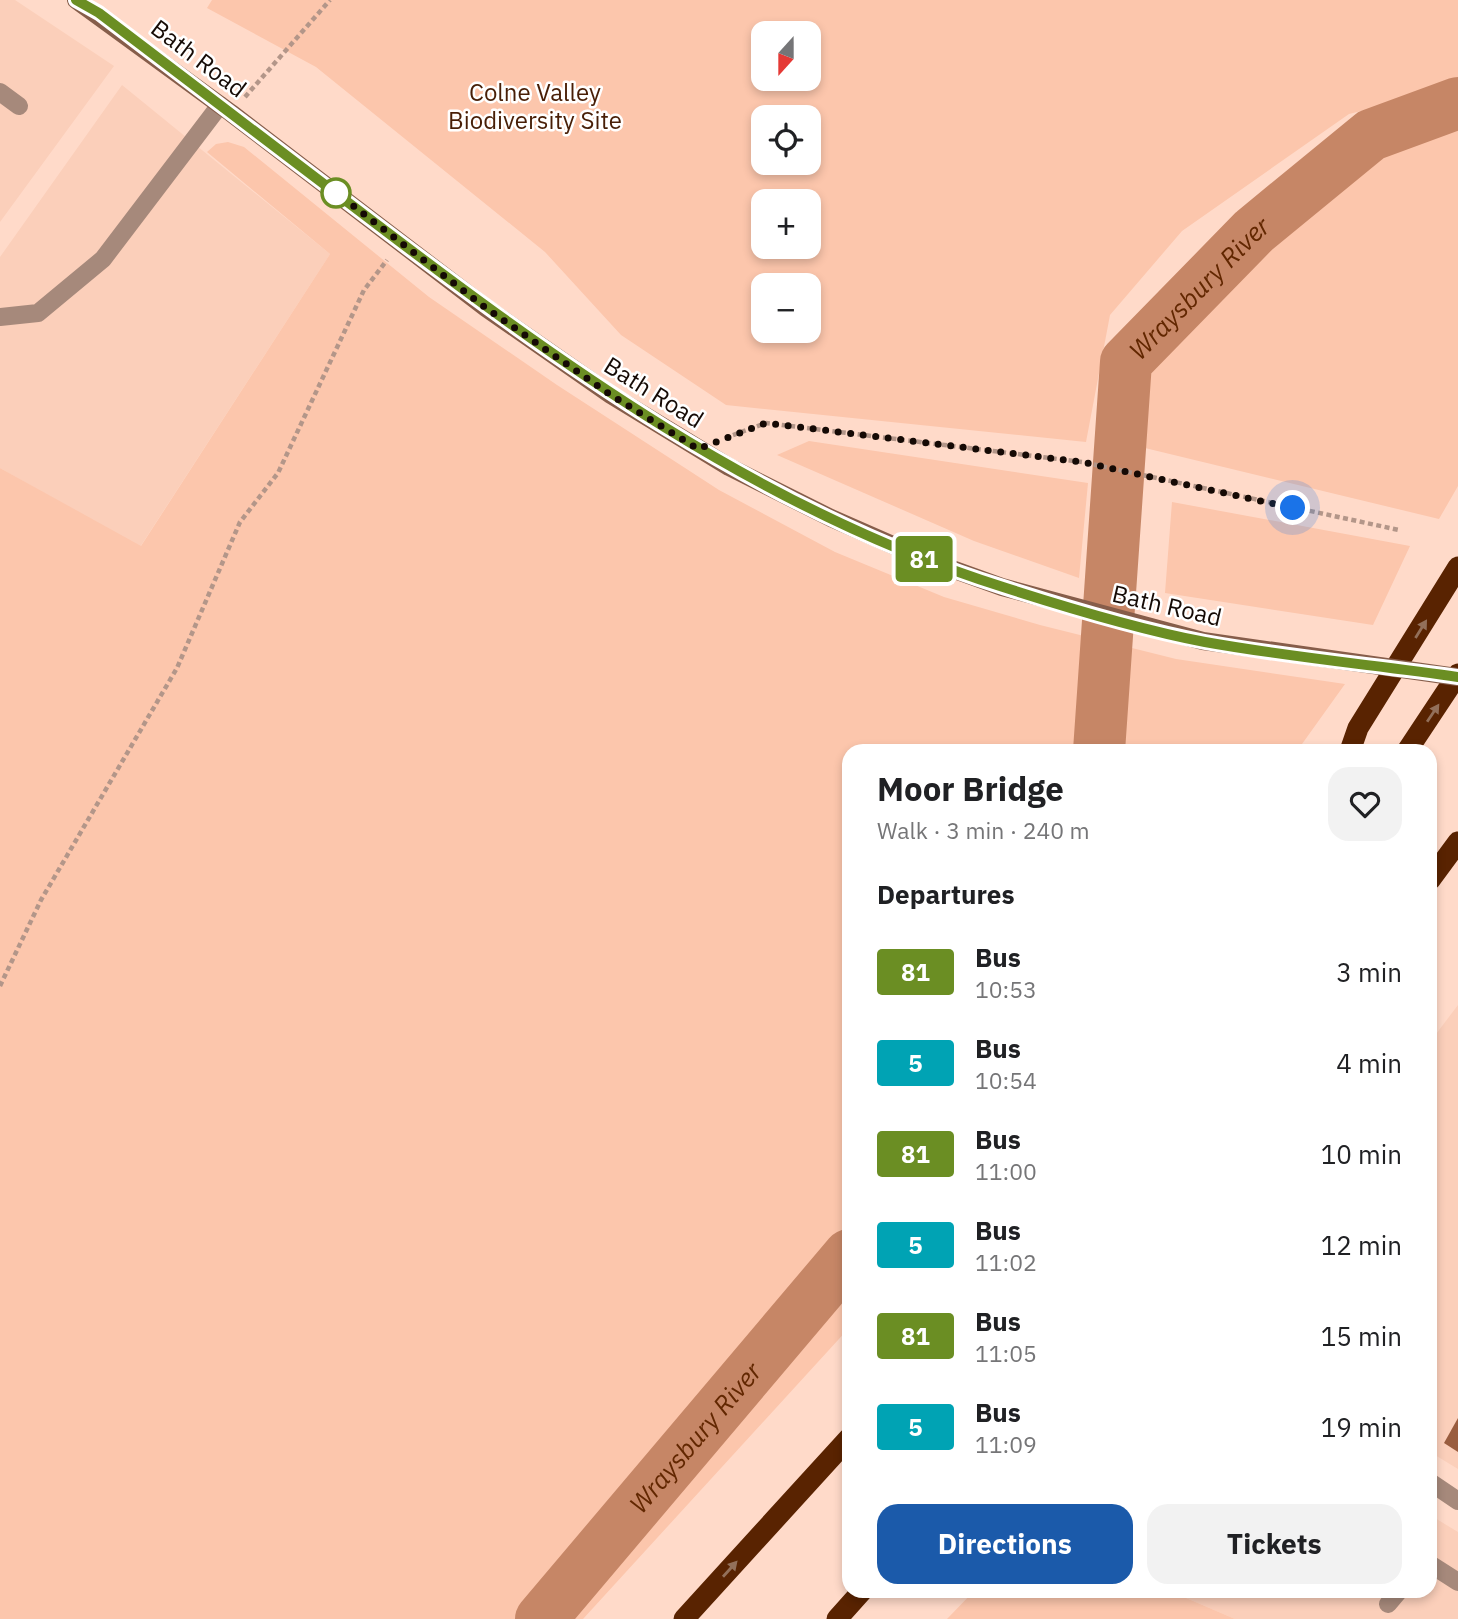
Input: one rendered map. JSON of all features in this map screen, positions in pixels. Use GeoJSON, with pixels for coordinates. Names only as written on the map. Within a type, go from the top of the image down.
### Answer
{"type":"FeatureCollection","features":[{"type":"Feature","properties":{"kind":"highway"},"geometry":{"type":"LineString","coordinates":[[1352,744],[1358,728],[1458,567]]}},
{"type":"Feature","properties":{"kind":"highway"},"geometry":{"type":"LineString","coordinates":[[1412,744],[1458,676]]}},
{"type":"Feature","properties":{"kind":"highway"},"geometry":{"type":"LineString","coordinates":[[1437,870],[1458,842]]}},
{"type":"Feature","properties":{"kind":"highway"},"geometry":{"type":"LineString","coordinates":[[684,1619],[842,1446]]}},
{"type":"Feature","properties":{"kind":"highway"},"geometry":{"type":"LineString","coordinates":[[837,1619],[856,1598]]}},
{"type":"Feature","properties":{"kind":"street","name":"Bath Road"},"geometry":{"type":"LineString","coordinates":[[76,0],[99,13],[486,308],[611,395],[698,449],[831,518],[927,560],[1002,587],[1203,641],[1458,676]]}},
{"type":"Feature","properties":{"kind":"street"},"geometry":{"type":"LineString","coordinates":[[0,92],[19,106]]}},
{"type":"Feature","properties":{"kind":"street"},"geometry":{"type":"LineString","coordinates":[[0,317],[38,313],[103,259],[226,109]]}},
{"type":"Feature","properties":{"kind":"street"},"geometry":{"type":"LineString","coordinates":[[1437,1487],[1458,1501]]}},
{"type":"Feature","properties":{"kind":"street"},"geometry":{"type":"LineString","coordinates":[[1437,1568],[1458,1582]]}},
{"type":"Feature","properties":{"kind":"path"},"geometry":{"type":"LineString","coordinates":[[226,109],[330,0]]}},
{"type":"Feature","properties":{"kind":"path"},"geometry":{"type":"LineString","coordinates":[[0,986],[41,900],[177,668],[240,522],[278,473],[364,290],[401,243]]}},
{"type":"Feature","properties":{"kind":"path"},"geometry":{"type":"LineString","coordinates":[[698,449],[766,423],[1082,462],[1399,530]]}},
{"type":"Feature","properties":{"kind":"shaded area"},"geometry":{"type":"Polygon","coordinates":[[[0,0],[15,0],[114,66],[0,222],[0,0]]]}},
{"type":"Feature","properties":{"kind":"shaded area"},"geometry":{"type":"Polygon","coordinates":[[[122,85],[330,254],[140,547],[0,468],[0,257],[122,85]]]}},
{"type":"Feature","properties":{"kind":"shaded area"},"geometry":{"type":"Polygon","coordinates":[[[1458,1005],[1458,1469],[1437,1456],[1437,1033],[1458,1005]]]}},
{"type":"Feature","properties":{"kind":"shaded area"},"geometry":{"type":"Polygon","coordinates":[[[1437,1519],[1458,1532],[1458,1619],[1235,1619],[1186,1598],[1437,1598],[1437,1519]]]}},
{"type":"Feature","properties":{"kind":"green space","name":"Colne Valley Biodiversity Site"},"geometry":{"type":"Polygon","coordinates":[[[212,0],[1458,0],[1458,87],[1349,114],[1182,231],[1110,315],[1086,442],[726,405],[621,335],[545,252],[316,67],[207,8],[212,0]]]}},
{"type":"Feature","properties":{"kind":"green space"},"geometry":{"type":"Polygon","coordinates":[[[1458,122],[1458,486],[1439,519],[1145,448],[1146,369],[1241,259],[1380,144],[1458,122]]]}},
{"type":"Feature","properties":{"kind":"green space"},"geometry":{"type":"Polygon","coordinates":[[[228,142],[244,147],[429,297],[557,385],[719,490],[835,552],[944,597],[1040,625],[1176,659],[1345,684],[1302,744],[842,744],[842,1336],[583,1619],[0,1619],[0,468],[141,546],[330,254],[207,152],[216,144],[228,142]]]}},
{"type":"Feature","properties":{"kind":"green space"},"geometry":{"type":"Polygon","coordinates":[[[809,441],[1088,483],[1079,578],[974,541],[777,455],[809,441]]]}},
{"type":"Feature","properties":{"kind":"green space"},"geometry":{"type":"Polygon","coordinates":[[[1172,502],[1410,546],[1373,625],[1165,593],[1172,502]]]}},
{"type":"Feature","properties":{"kind":"green space"},"geometry":{"type":"Polygon","coordinates":[[[967,1598],[1186,1598],[1235,1619],[947,1619],[967,1598]]]}},
{"type":"Feature","properties":{"kind":"building"},"geometry":{"type":"Polygon","coordinates":[[[1458,1418],[1458,1452],[1444,1443],[1458,1418]]]}},
{"type":"Feature","properties":{"kind":"waterway","name":"Wraysbury River"},"geometry":{"type":"LineString","coordinates":[[1099,744],[1126,362],[1254,231],[1371,135],[1458,103]]}},
{"type":"Feature","properties":{"kind":"waterway","name":"Wraysbury River"},"geometry":{"type":"LineString","coordinates":[[541,1619],[842,1263]]}},
{"type":"Feature","properties":{"kind":"bus line","name":"81"},"geometry":{"type":"LineString","coordinates":[[76,0],[99,13],[486,308],[611,395],[729,467],[831,518],[927,560],[1002,587],[1203,641],[1458,677]]}},
{"type":"Feature","properties":{"kind":"route"},"geometry":{"type":"LineString","coordinates":[[336,193],[330,188],[486,308],[611,395],[698,449],[766,423],[1082,462],[1293,508]]}}]}
